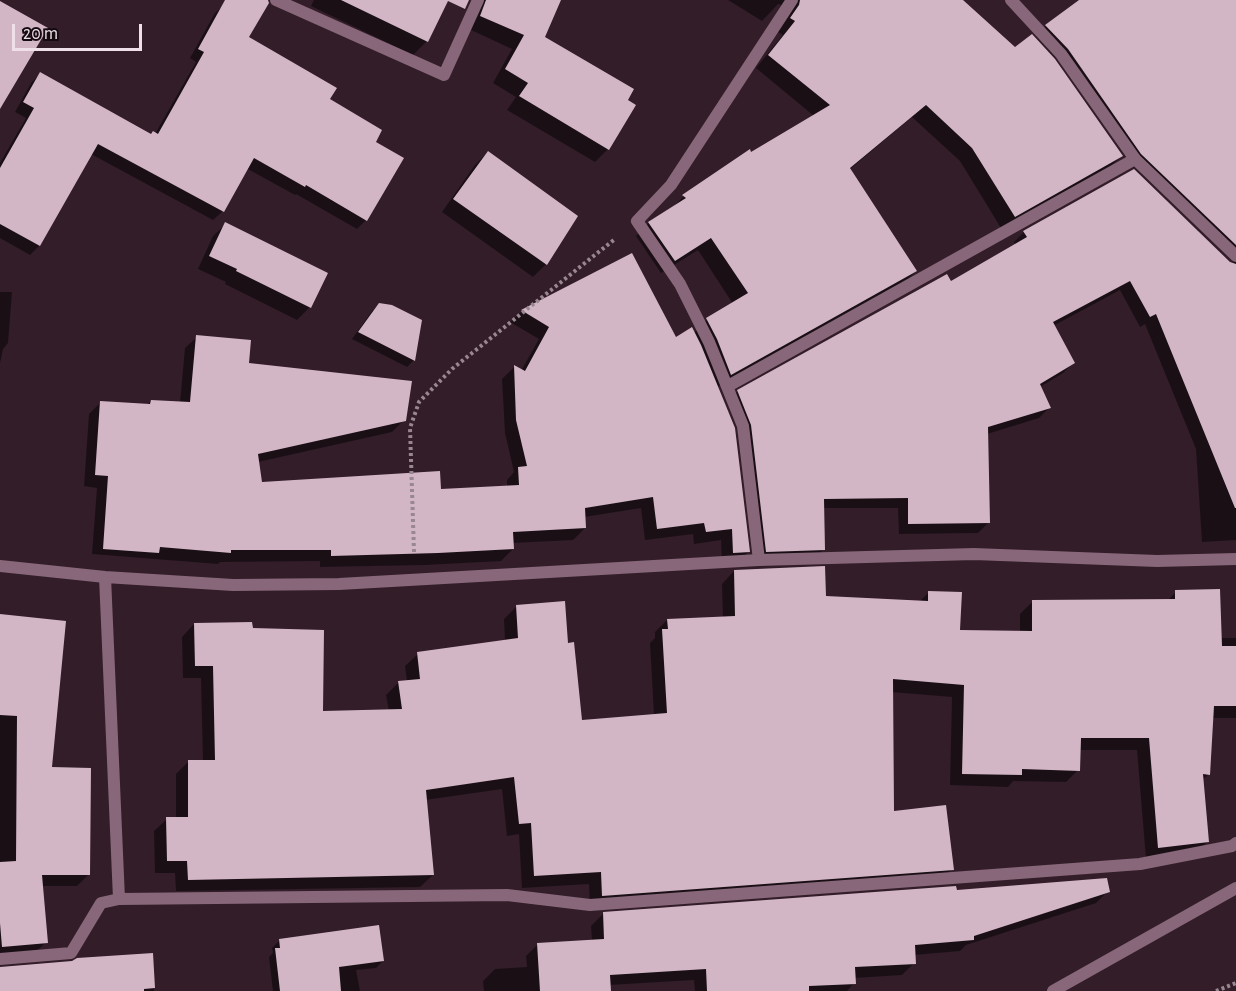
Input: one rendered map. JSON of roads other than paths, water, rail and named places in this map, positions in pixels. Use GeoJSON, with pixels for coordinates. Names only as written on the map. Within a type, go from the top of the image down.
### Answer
{"type":"FeatureCollection","features":[{"type":"Feature","properties":{"kind":"street"},"geometry":{"type":"LineString","coordinates":[[276,0],[444,75],[478,0]]}},
{"type":"Feature","properties":{"kind":"street"},"geometry":{"type":"LineString","coordinates":[[759,560],[743,426],[709,342],[680,284],[637,221],[671,184],[792,0]]}},
{"type":"Feature","properties":{"kind":"street"},"geometry":{"type":"LineString","coordinates":[[1011,0],[1061,54],[1135,159],[1236,256]]}},
{"type":"Feature","properties":{"kind":"street"},"geometry":{"type":"LineString","coordinates":[[728,386],[1135,159]]}},
{"type":"Feature","properties":{"kind":"street"},"geometry":{"type":"LineString","coordinates":[[0,566],[105,577],[233,585],[339,584],[759,560],[974,554],[1157,561],[1236,559]]}},
{"type":"Feature","properties":{"kind":"street"},"geometry":{"type":"LineString","coordinates":[[105,577],[119,899]]}},
{"type":"Feature","properties":{"kind":"street"},"geometry":{"type":"LineString","coordinates":[[0,959],[71,953],[101,903],[119,899],[507,895],[590,905],[1140,864],[1232,846],[1236,843]]}},
{"type":"Feature","properties":{"kind":"street"},"geometry":{"type":"LineString","coordinates":[[1053,991],[1236,888]]}}]}
